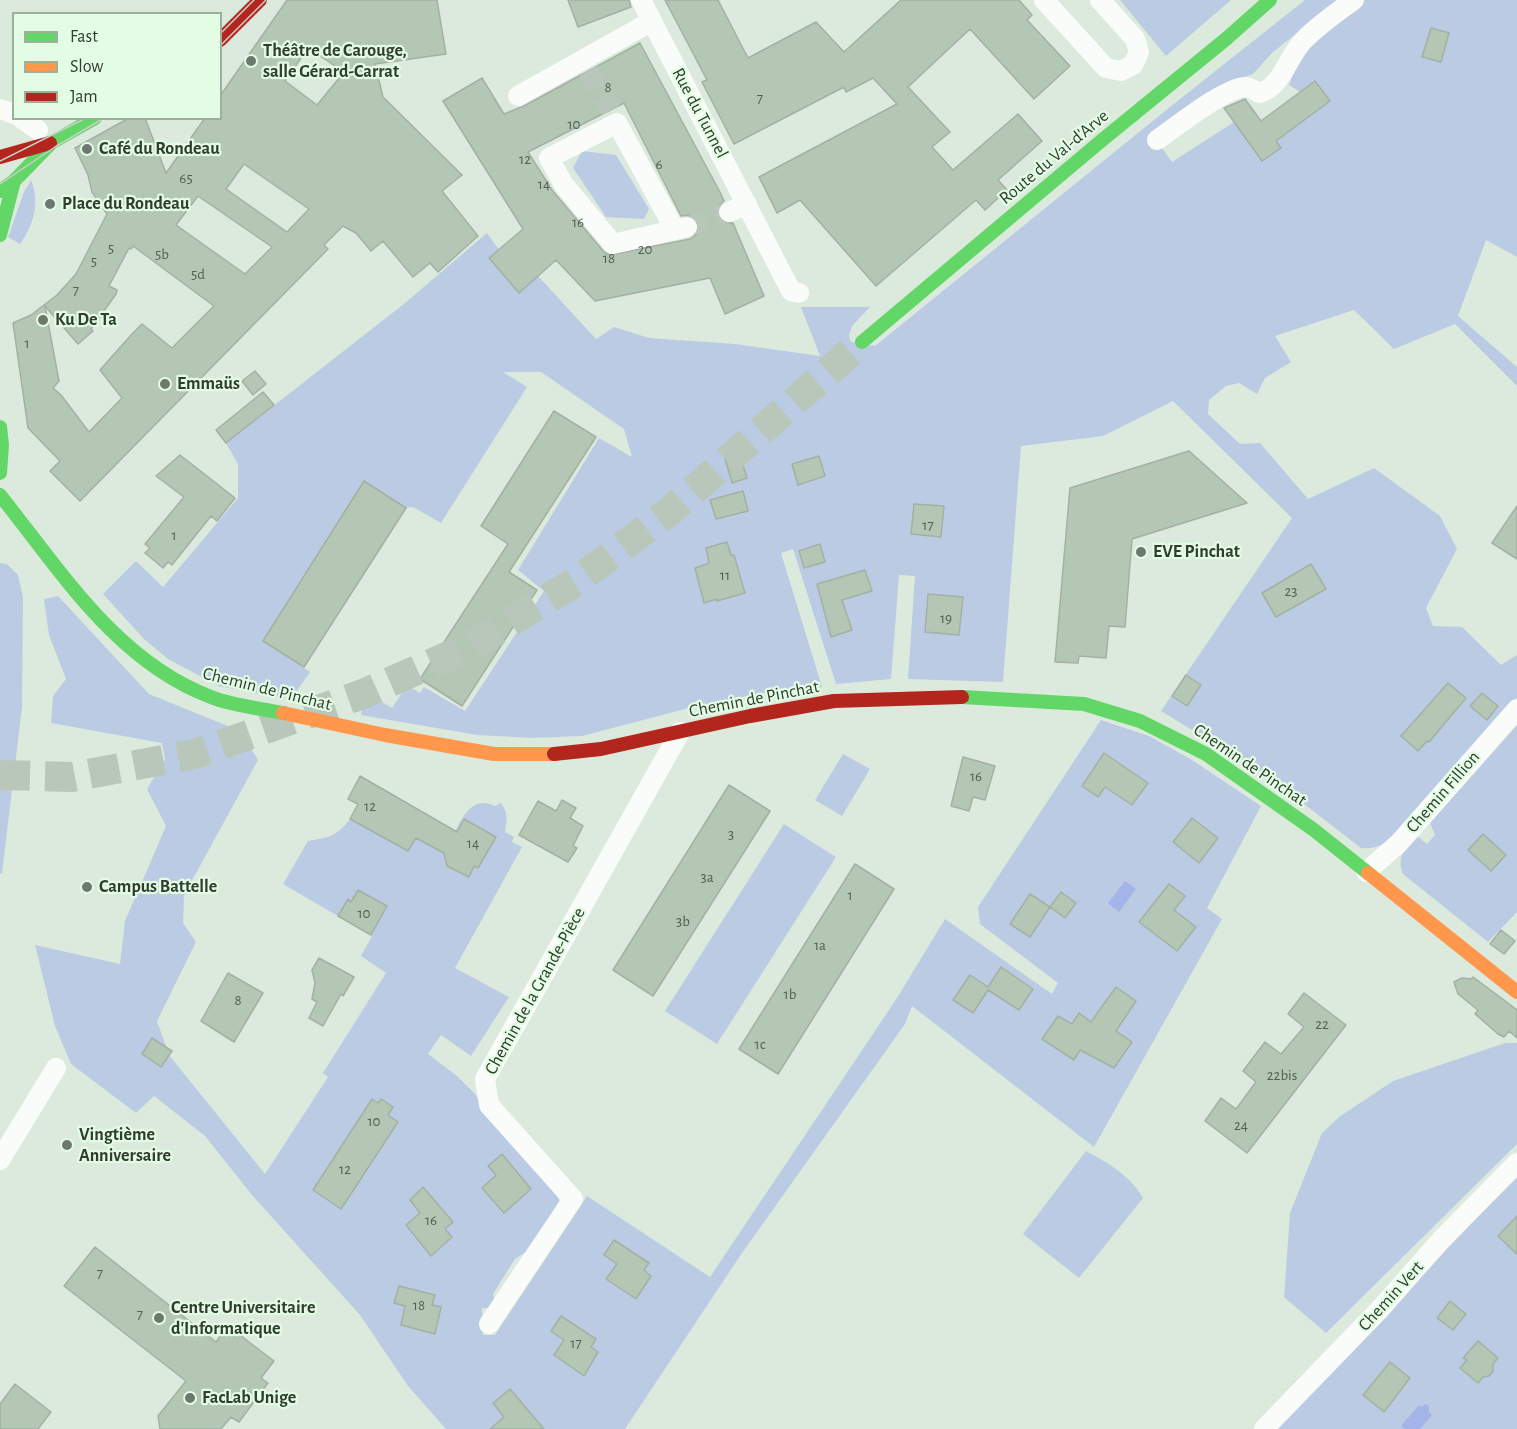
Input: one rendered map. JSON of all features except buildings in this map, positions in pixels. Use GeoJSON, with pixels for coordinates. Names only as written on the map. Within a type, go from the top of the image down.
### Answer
{"type":"FeatureCollection","features":[{"type":"Feature","properties":{"kind":"street"},"geometry":{"type":"LineString","coordinates":[[222,38],[260,0]]}},
{"type":"Feature","properties":{"kind":"street","name":"Rue du Tunnel"},"geometry":{"type":"LineString","coordinates":[[641,0],[791,291],[799,293]]}},
{"type":"Feature","properties":{"kind":"street"},"geometry":{"type":"LineString","coordinates":[[1044,0],[1106,68],[1121,71],[1133,65],[1139,52],[1135,39],[1100,0]]}},
{"type":"Feature","properties":{"kind":"street","name":"Route du Val-d'Arve"},"geometry":{"type":"LineString","coordinates":[[862,342],[1270,0]]}},
{"type":"Feature","properties":{"kind":"street"},"geometry":{"type":"LineString","coordinates":[[1157,140],[1226,93],[1243,87],[1259,93],[1270,90],[1292,60],[1300,44],[1317,26],[1354,0]]}},
{"type":"Feature","properties":{"kind":"street"},"geometry":{"type":"LineString","coordinates":[[518,96],[585,66],[652,21]]}},
{"type":"Feature","properties":{"kind":"street"},"geometry":{"type":"LineString","coordinates":[[614,116],[681,228],[613,244],[564,185],[549,158],[614,116]]}},
{"type":"Feature","properties":{"kind":"street"},"geometry":{"type":"LineString","coordinates":[[24,120],[44,136]]}},
{"type":"Feature","properties":{"kind":"street"},"geometry":{"type":"LineString","coordinates":[[0,157],[44,136],[89,120]]}},
{"type":"Feature","properties":{"kind":"street"},"geometry":{"type":"LineString","coordinates":[[0,235],[14,181],[44,136]]}},
{"type":"Feature","properties":{"kind":"street"},"geometry":{"type":"LineString","coordinates":[[0,191],[14,181]]}},
{"type":"Feature","properties":{"kind":"street"},"geometry":{"type":"LineString","coordinates":[[729,212],[747,204]]}},
{"type":"Feature","properties":{"kind":"street"},"geometry":{"type":"LineString","coordinates":[[0,428],[0,473]]}},
{"type":"Feature","properties":{"kind":"street","name":"Chemin de Pinchat"},"geometry":{"type":"LineString","coordinates":[[0,495],[122,640],[161,672],[199,693],[249,707],[494,754],[547,755],[592,750],[750,716],[834,701],[946,696],[1084,704],[1140,721],[1206,754],[1289,811],[1517,992]]}},
{"type":"Feature","properties":{"kind":"street","name":"Chemin Fillion"},"geometry":{"type":"LineString","coordinates":[[1366,872],[1399,843],[1517,709]]}},
{"type":"Feature","properties":{"kind":"street","name":"Chemin de la Grande-Pièce"},"geometry":{"type":"LineString","coordinates":[[489,1324],[573,1199],[489,1105],[485,1079],[680,732]]}},
{"type":"Feature","properties":{"kind":"street"},"geometry":{"type":"LineString","coordinates":[[0,1160],[57,1068]]}},
{"type":"Feature","properties":{"kind":"street","name":"Chemin Vert"},"geometry":{"type":"LineString","coordinates":[[1264,1429],[1381,1308],[1441,1240],[1517,1163]]}},
{"type":"Feature","properties":{"kind":"shaded area"},"geometry":{"type":"Polygon","coordinates":[[[1120,0],[1231,0],[1166,56],[1120,0]]]}},
{"type":"Feature","properties":{"kind":"shaded area"},"geometry":{"type":"Polygon","coordinates":[[[1305,0],[1338,0],[1272,53],[1253,74],[1231,82],[1155,138],[1172,162],[1234,122],[1262,161],[1280,148],[1276,141],[1300,92],[1289,85],[1300,56],[1364,0],[1517,0],[1517,257],[1486,240],[1458,316],[1517,367],[1517,386],[1455,324],[1394,349],[1354,310],[1275,336],[1291,362],[1265,378],[1257,394],[1239,383],[1226,386],[1209,400],[1208,414],[1240,444],[1260,443],[1308,499],[1374,468],[1440,516],[1457,549],[1426,608],[1433,626],[1462,627],[1501,665],[1517,655],[1517,698],[1393,837],[1382,845],[1361,848],[1269,777],[1161,711],[1292,518],[1173,401],[1103,436],[1021,446],[1003,682],[908,679],[915,576],[899,575],[891,679],[836,684],[793,549],[781,553],[822,687],[761,693],[685,709],[582,736],[532,738],[477,735],[361,715],[368,693],[392,708],[407,685],[420,693],[424,687],[465,711],[544,591],[518,570],[599,438],[632,457],[624,429],[541,372],[503,372],[527,387],[441,523],[413,507],[406,508],[364,482],[263,641],[310,672],[296,692],[283,698],[219,686],[168,659],[144,639],[103,594],[136,561],[163,587],[238,498],[238,464],[226,443],[405,303],[487,233],[499,250],[538,276],[596,339],[614,327],[649,338],[735,344],[820,356],[801,307],[870,307],[852,326],[849,336],[851,342],[875,346],[1305,0]]]}},
{"type":"Feature","properties":{"kind":"shaded area"},"geometry":{"type":"Polygon","coordinates":[[[582,151],[616,155],[649,209],[644,219],[606,217],[573,168],[582,151]]]}},
{"type":"Feature","properties":{"kind":"shaded area"},"geometry":{"type":"Polygon","coordinates":[[[31,180],[35,197],[34,213],[29,229],[20,244],[8,237],[24,192],[31,180]]]}},
{"type":"Feature","properties":{"kind":"shaded area"},"geometry":{"type":"Polygon","coordinates":[[[0,563],[7,564],[18,575],[23,597],[22,707],[2,873],[0,874],[0,563]]]}},
{"type":"Feature","properties":{"kind":"shaded area"},"geometry":{"type":"Polygon","coordinates":[[[58,596],[149,694],[240,731],[258,760],[184,895],[183,923],[196,942],[157,1021],[169,1055],[265,1174],[328,1077],[323,1073],[386,973],[361,956],[372,936],[283,884],[308,841],[332,835],[350,819],[408,851],[416,838],[449,828],[455,831],[471,808],[476,805],[488,803],[495,806],[501,803],[506,817],[505,832],[514,837],[512,842],[522,847],[455,968],[509,997],[471,1056],[441,1035],[428,1054],[457,1076],[475,1094],[492,1121],[558,1195],[559,1202],[529,1250],[515,1259],[493,1294],[495,1301],[490,1308],[482,1308],[483,1335],[495,1335],[587,1196],[710,1277],[897,998],[945,919],[1052,994],[1058,983],[980,924],[978,907],[1101,720],[1149,736],[1192,760],[1261,806],[1207,908],[1222,919],[1094,1147],[912,1006],[905,1024],[742,1253],[625,1429],[446,1429],[408,1386],[360,1315],[252,1195],[205,1136],[154,1096],[136,1113],[71,1064],[55,1026],[35,945],[120,964],[125,921],[166,826],[147,789],[165,760],[162,743],[51,723],[53,696],[66,679],[49,635],[44,599],[58,596]]]}},
{"type":"Feature","properties":{"kind":"shaded area"},"geometry":{"type":"Polygon","coordinates":[[[1517,725],[1517,912],[1488,942],[1403,874],[1401,858],[1417,836],[1427,844],[1435,835],[1430,823],[1517,725]]]}},
{"type":"Feature","properties":{"kind":"shaded area"},"geometry":{"type":"Polygon","coordinates":[[[843,754],[870,769],[842,816],[815,800],[843,754]]]}},
{"type":"Feature","properties":{"kind":"shaded area"},"geometry":{"type":"Polygon","coordinates":[[[784,824],[836,857],[717,1044],[665,1011],[784,824]]]}},
{"type":"Feature","properties":{"kind":"shaded area"},"geometry":{"type":"Polygon","coordinates":[[[1505,1043],[1517,1043],[1517,1144],[1326,1333],[1284,1297],[1290,1213],[1322,1133],[1339,1117],[1393,1081],[1505,1043]]]}},
{"type":"Feature","properties":{"kind":"shaded area"},"geometry":{"type":"Polygon","coordinates":[[[1086,1151],[1125,1176],[1143,1198],[1079,1278],[1023,1234],[1086,1151]]]}},
{"type":"Feature","properties":{"kind":"shaded area"},"geometry":{"type":"Polygon","coordinates":[[[1517,1177],[1517,1429],[1277,1429],[1514,1178],[1517,1177]]]}},
{"type":"Feature","properties":{"kind":"water"},"geometry":{"type":"Polygon","coordinates":[[[1125,881],[1136,889],[1119,912],[1108,903],[1125,881]]]}},
{"type":"Feature","properties":{"kind":"water"},"geometry":{"type":"Polygon","coordinates":[[[1425,1404],[1429,1406],[1429,1412],[1432,1415],[1420,1429],[1405,1429],[1401,1426],[1419,1405],[1422,1407],[1425,1404]]]}},
{"type":"Feature","properties":{"kind":"tunnel"},"geometry":{"type":"LineString","coordinates":[[588,71],[611,110]]}},
{"type":"Feature","properties":{"kind":"tunnel"},"geometry":{"type":"LineString","coordinates":[[687,227],[729,212]]}},
{"type":"Feature","properties":{"kind":"tunnel"},"geometry":{"type":"LineString","coordinates":[[0,775],[72,777],[195,754],[363,694],[469,647],[575,582],[671,510],[862,342]]}},
{"type":"Feature","properties":{"kind":"tram line"},"geometry":{"type":"LineString","coordinates":[[222,32],[254,0]]}},
{"type":"Feature","properties":{"kind":"tram line"},"geometry":{"type":"LineString","coordinates":[[222,44],[266,0]]}},
{"type":"Feature","properties":{"kind":"tram line"},"geometry":{"type":"LineString","coordinates":[[0,161],[82,120]]}},
{"type":"Feature","properties":{"kind":"tram line"},"geometry":{"type":"LineString","coordinates":[[0,184],[101,120]]}},
{"type":"Feature","properties":{"kind":"traffic: fast"},"geometry":{"type":"LineString","coordinates":[[862,342],[1270,0]]}},
{"type":"Feature","properties":{"kind":"traffic: fast"},"geometry":{"type":"LineString","coordinates":[[0,191],[14,181],[51,143],[91,120]]}},
{"type":"Feature","properties":{"kind":"traffic: fast"},"geometry":{"type":"LineString","coordinates":[[0,235],[14,181]]}},
{"type":"Feature","properties":{"kind":"traffic: fast"},"geometry":{"type":"LineString","coordinates":[[0,427],[2,445],[0,473]]}},
{"type":"Feature","properties":{"kind":"traffic: fast"},"geometry":{"type":"LineString","coordinates":[[0,495],[68,583],[119,637],[147,661],[177,681],[211,697],[237,705],[283,713]]}},
{"type":"Feature","properties":{"kind":"traffic: fast"},"geometry":{"type":"LineString","coordinates":[[962,697],[1084,704],[1140,721],[1206,754],[1314,830],[1368,873]]}},
{"type":"Feature","properties":{"kind":"traffic: slow"},"geometry":{"type":"LineString","coordinates":[[283,713],[385,735],[494,754],[554,754]]}},
{"type":"Feature","properties":{"kind":"traffic: slow"},"geometry":{"type":"LineString","coordinates":[[1368,873],[1517,992]]}},
{"type":"Feature","properties":{"kind":"traffic: jam"},"geometry":{"type":"LineString","coordinates":[[222,38],[260,0]]}},
{"type":"Feature","properties":{"kind":"traffic: jam"},"geometry":{"type":"LineString","coordinates":[[0,157],[50,143]]}},
{"type":"Feature","properties":{"kind":"traffic: jam"},"geometry":{"type":"LineString","coordinates":[[554,754],[601,749],[750,716],[834,701],[962,697]]}},
{"type":"Feature","properties":{"kind":"place","name":"Théâtre de Carouge, salle Gérard-Carrat"},"geometry":{"type":"Point","coordinates":[251,61]}},
{"type":"Feature","properties":{"kind":"place","name":"Café du Rondeau"},"geometry":{"type":"Point","coordinates":[87,149]}},
{"type":"Feature","properties":{"kind":"place","name":"Place du Rondeau"},"geometry":{"type":"Point","coordinates":[50,204]}},
{"type":"Feature","properties":{"kind":"place","name":"Ku De Ta"},"geometry":{"type":"Point","coordinates":[43,320]}},
{"type":"Feature","properties":{"kind":"place","name":"Emmaüs"},"geometry":{"type":"Point","coordinates":[165,384]}},
{"type":"Feature","properties":{"kind":"place","name":"EVE Pinchat"},"geometry":{"type":"Point","coordinates":[1141,552]}},
{"type":"Feature","properties":{"kind":"place","name":"Campus Battelle"},"geometry":{"type":"Point","coordinates":[87,887]}},
{"type":"Feature","properties":{"kind":"place","name":"Vingtième Anniversaire"},"geometry":{"type":"Point","coordinates":[67,1145]}},
{"type":"Feature","properties":{"kind":"place","name":"Centre Universitaire d'Informatique"},"geometry":{"type":"Point","coordinates":[159,1318]}},
{"type":"Feature","properties":{"kind":"place","name":"FacLab Unige"},"geometry":{"type":"Point","coordinates":[190,1398]}}]}
